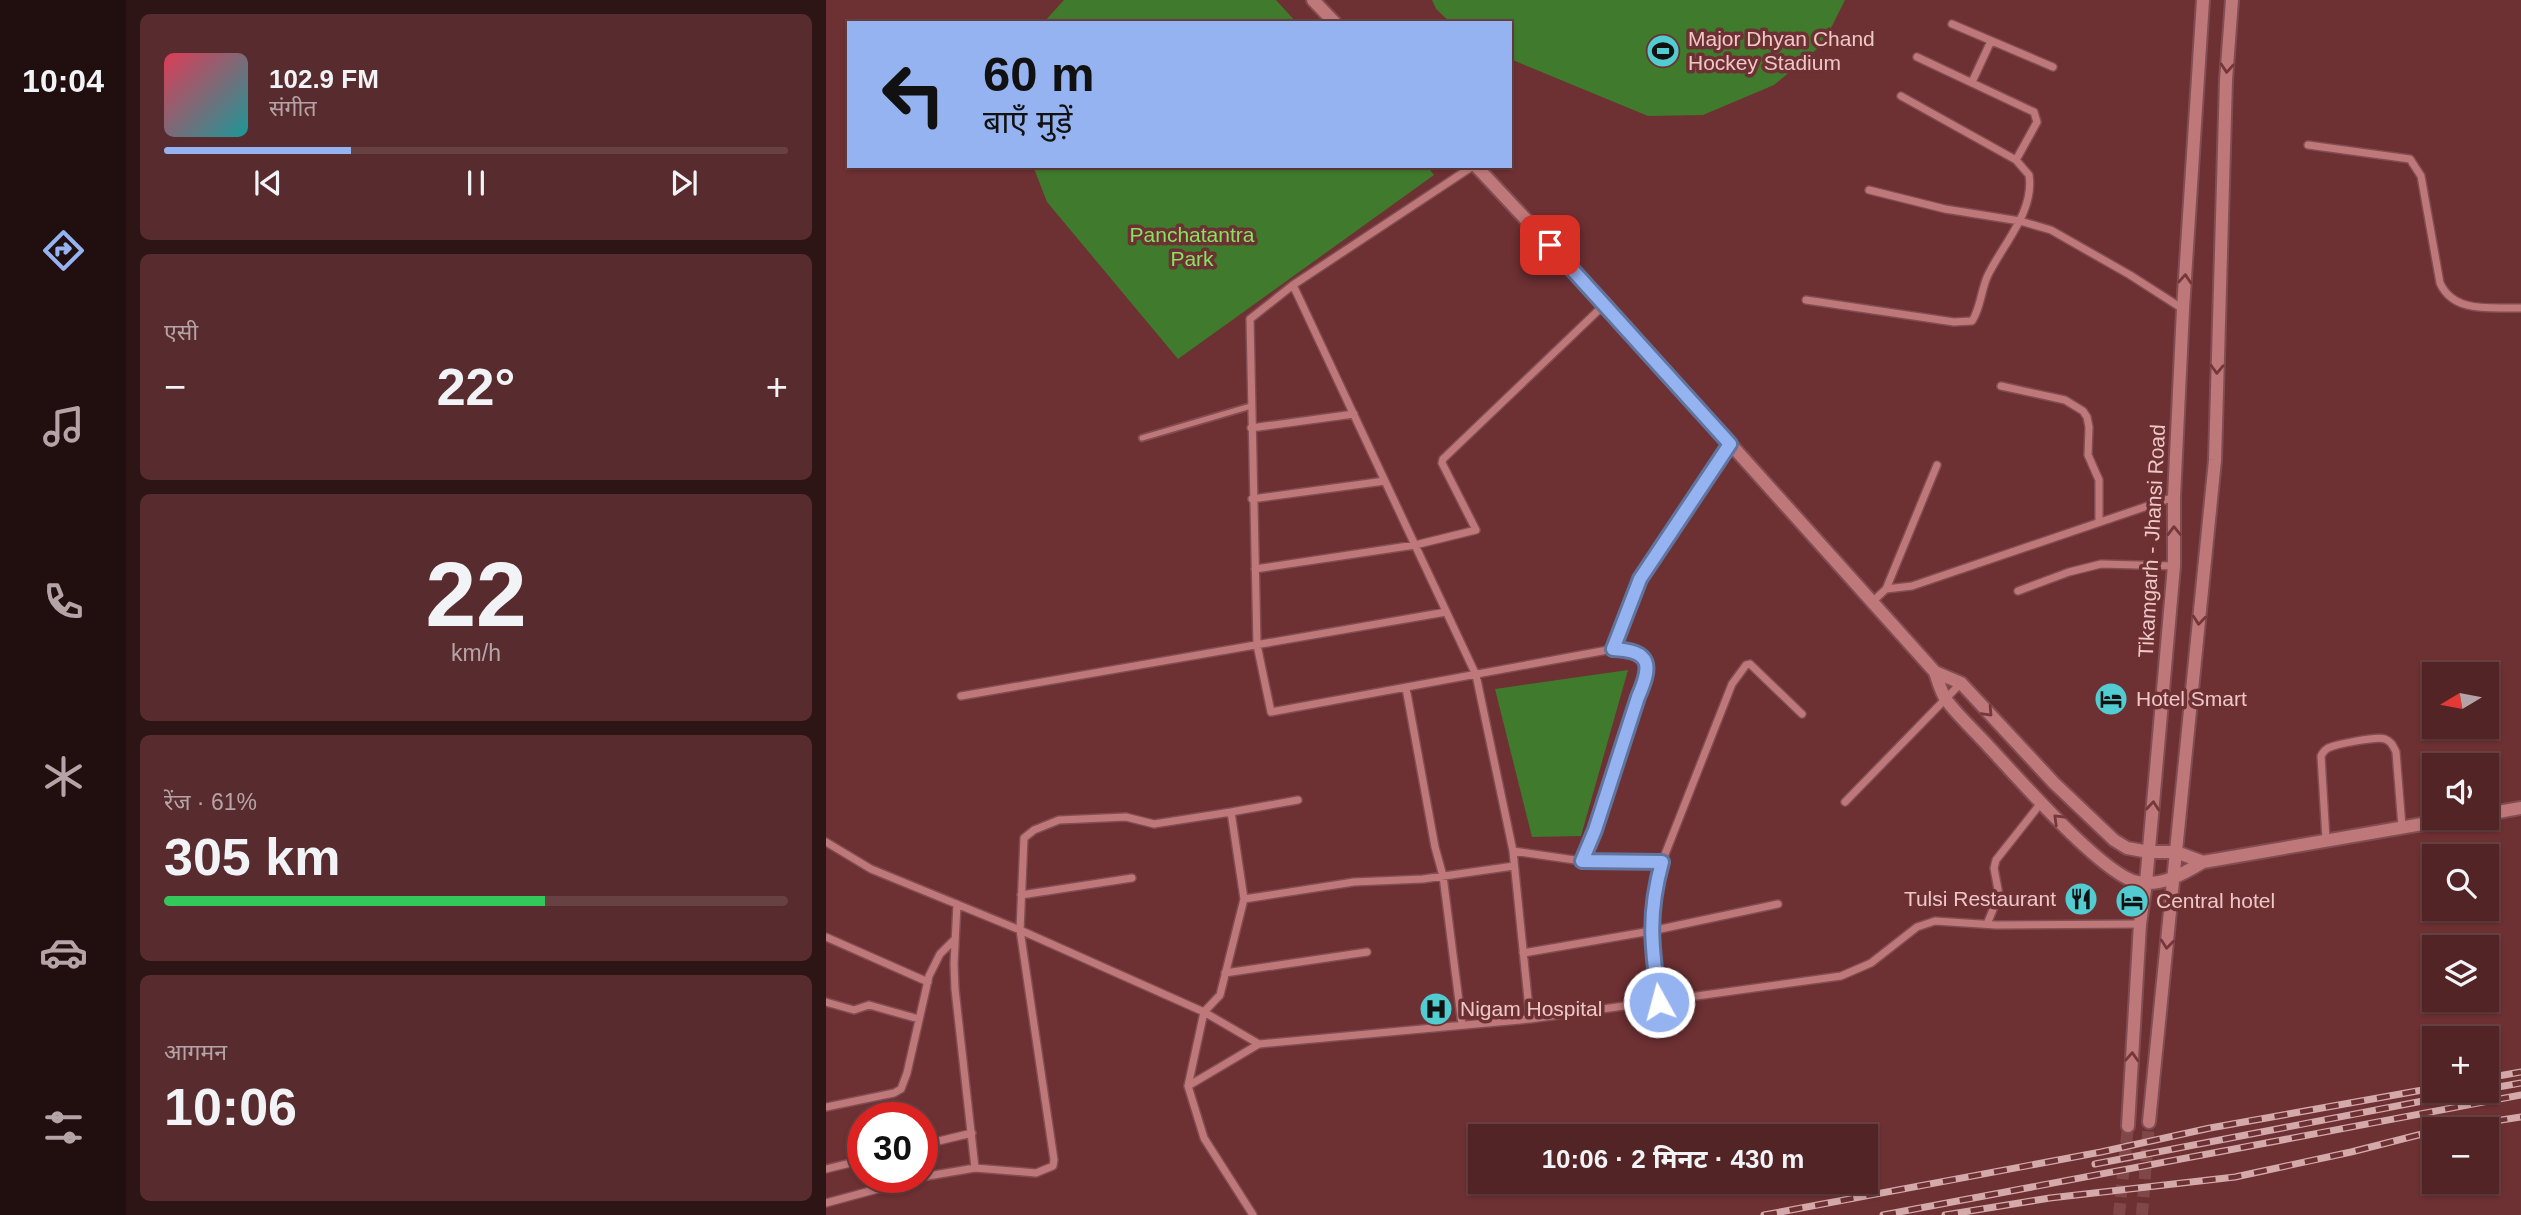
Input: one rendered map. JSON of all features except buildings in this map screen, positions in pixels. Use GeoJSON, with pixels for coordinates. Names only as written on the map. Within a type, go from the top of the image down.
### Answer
{"type":"FeatureCollection","features":[{"type":"Feature","properties":{"kind":"street"},"geometry":{"type":"LineString","coordinates":[[1313,0],[1333,21]]}},
{"type":"Feature","properties":{"kind":"street","name":"Tikamgarh - Jhansi Road"},"geometry":{"type":"LineString","coordinates":[[2128,1126],[2140,925],[2174,566],[2174,497],[2183,309],[2203,0]]}},
{"type":"Feature","properties":{"kind":"street"},"geometry":{"type":"LineString","coordinates":[[2149,1122],[2215,460],[2226,93],[2232,0]]}},
{"type":"Feature","properties":{"kind":"street"},"geometry":{"type":"LineString","coordinates":[[1952,24],[2053,67]]}},
{"type":"Feature","properties":{"kind":"street"},"geometry":{"type":"LineString","coordinates":[[1972,82],[1991,41]]}},
{"type":"Feature","properties":{"kind":"street"},"geometry":{"type":"LineString","coordinates":[[1917,57],[2034,112],[2037,122],[2016,160]]}},
{"type":"Feature","properties":{"kind":"street"},"geometry":{"type":"LineString","coordinates":[[1806,300],[1954,322],[1972,321],[1977,314],[1981,293],[1989,274],[2020,221],[2030,182],[2024,167],[2016,160],[1901,96]]}},
{"type":"Feature","properties":{"kind":"street"},"geometry":{"type":"LineString","coordinates":[[2308,145],[2410,159],[2421,176],[2440,283],[2446,295],[2455,303],[2521,308]]}},
{"type":"Feature","properties":{"kind":"street"},"geometry":{"type":"LineString","coordinates":[[1471,168],[1293,285],[1250,318],[1257,645],[1271,712],[1613,649],[1629,650],[1644,658],[1648,666],[1647,677],[1582,861]]}},
{"type":"Feature","properties":{"kind":"street"},"geometry":{"type":"LineString","coordinates":[[1476,168],[1605,304],[1871,603],[1935,671],[1961,683],[2101,830],[2127,848],[2148,852],[2176,852],[2203,862]]}},
{"type":"Feature","properties":{"kind":"street"},"geometry":{"type":"LineString","coordinates":[[1869,190],[1958,212],[2020,221],[2051,230],[2072,240],[2183,309]]}},
{"type":"Feature","properties":{"kind":"street"},"geometry":{"type":"LineString","coordinates":[[1293,285],[1476,676],[1513,851],[1530,1019]]}},
{"type":"Feature","properties":{"kind":"street"},"geometry":{"type":"LineString","coordinates":[[1255,569],[1415,545],[1476,530],[1444,467],[1443,459],[1605,304]]}},
{"type":"Feature","properties":{"kind":"street"},"geometry":{"type":"LineString","coordinates":[[2001,386],[2065,400],[2083,411],[2089,427],[2088,455],[2099,480],[2099,522]]}},
{"type":"Feature","properties":{"kind":"street"},"geometry":{"type":"LineString","coordinates":[[1251,428],[1354,414]]}},
{"type":"Feature","properties":{"kind":"street"},"geometry":{"type":"LineString","coordinates":[[1613,649],[1640,579],[1730,444]]}},
{"type":"Feature","properties":{"kind":"street"},"geometry":{"type":"LineString","coordinates":[[1871,603],[1886,589],[1937,465]]}},
{"type":"Feature","properties":{"kind":"street"},"geometry":{"type":"LineString","coordinates":[[1252,499],[1385,481]]}},
{"type":"Feature","properties":{"kind":"street"},"geometry":{"type":"LineString","coordinates":[[1886,589],[1913,586],[2174,497]]}},
{"type":"Feature","properties":{"kind":"street"},"geometry":{"type":"LineString","coordinates":[[2018,591],[2069,572],[2101,564],[2174,566]]}},
{"type":"Feature","properties":{"kind":"street"},"geometry":{"type":"LineString","coordinates":[[961,696],[1446,612]]}},
{"type":"Feature","properties":{"kind":"street"},"geometry":{"type":"LineString","coordinates":[[1659,1002],[1651,931],[1656,886],[1662,862],[1727,695],[1746,665],[1751,664],[1802,714]]}},
{"type":"Feature","properties":{"kind":"street"},"geometry":{"type":"LineString","coordinates":[[1935,671],[1945,699],[2041,803],[2108,867],[2124,878],[2146,883],[2173,879],[2203,862],[2422,824]]}},
{"type":"Feature","properties":{"kind":"street"},"geometry":{"type":"LineString","coordinates":[[1845,802],[1961,683]]}},
{"type":"Feature","properties":{"kind":"street"},"geometry":{"type":"LineString","coordinates":[[1406,688],[1435,847],[1443,876],[1462,1025]]}},
{"type":"Feature","properties":{"kind":"street"},"geometry":{"type":"LineString","coordinates":[[2326,839],[2321,756],[2325,749],[2332,746],[2379,738],[2388,740],[2396,752],[2402,827]]}},
{"type":"Feature","properties":{"kind":"street"},"geometry":{"type":"LineString","coordinates":[[938,1174],[975,1168],[1036,1172],[1053,1166],[1020,930],[1024,838],[1034,830],[1059,820],[1126,817],[1154,824],[1298,800]]}},
{"type":"Feature","properties":{"kind":"street"},"geometry":{"type":"LineString","coordinates":[[1987,924],[1999,895],[1994,868],[1996,860],[2041,803]]}},
{"type":"Feature","properties":{"kind":"street"},"geometry":{"type":"LineString","coordinates":[[2499,812],[2521,808]]}},
{"type":"Feature","properties":{"kind":"street"},"geometry":{"type":"LineString","coordinates":[[1231,812],[1244,899],[1220,995],[1204,1012],[1188,1086],[1204,1138],[1254,1215]]}},
{"type":"Feature","properties":{"kind":"street"},"geometry":{"type":"LineString","coordinates":[[826,842],[871,869],[1020,930],[1204,1012],[1259,1044]]}},
{"type":"Feature","properties":{"kind":"street"},"geometry":{"type":"LineString","coordinates":[[1513,851],[1582,861],[1662,862]]}},
{"type":"Feature","properties":{"kind":"street"},"geometry":{"type":"LineString","coordinates":[[1244,899],[1354,882],[1423,879],[1514,866]]}},
{"type":"Feature","properties":{"kind":"street"},"geometry":{"type":"LineString","coordinates":[[1021,895],[1132,878]]}},
{"type":"Feature","properties":{"kind":"street"},"geometry":{"type":"LineString","coordinates":[[957,904],[954,940],[955,989],[975,1168]]}},
{"type":"Feature","properties":{"kind":"street"},"geometry":{"type":"LineString","coordinates":[[1523,953],[1651,931],[1778,904]]}},
{"type":"Feature","properties":{"kind":"street"},"geometry":{"type":"LineString","coordinates":[[1188,1086],[1259,1044],[1530,1019],[1841,976],[1871,964],[1917,927],[1927,923],[2140,925]]}},
{"type":"Feature","properties":{"kind":"street"},"geometry":{"type":"LineString","coordinates":[[826,937],[928,982]]}},
{"type":"Feature","properties":{"kind":"street"},"geometry":{"type":"LineString","coordinates":[[826,1107],[894,1093],[901,1089],[928,982],[935,963],[954,940]]}},
{"type":"Feature","properties":{"kind":"street"},"geometry":{"type":"LineString","coordinates":[[1226,973],[1367,952]]}},
{"type":"Feature","properties":{"kind":"street"},"geometry":{"type":"LineString","coordinates":[[826,1002],[854,1010],[869,1005],[919,1019]]}},
{"type":"Feature","properties":{"kind":"street"},"geometry":{"type":"LineString","coordinates":[[938,1141],[972,1133]]}},
{"type":"Feature","properties":{"kind":"street"},"geometry":{"type":"LineString","coordinates":[[826,1169],[847,1164]]}},
{"type":"Feature","properties":{"kind":"street"},"geometry":{"type":"LineString","coordinates":[[826,1203],[862,1193]]}},
{"type":"Feature","properties":{"kind":"lane"},"geometry":{"type":"LineString","coordinates":[[1142,439],[1251,406]]}},
{"type":"Feature","properties":{"kind":"green space"},"geometry":{"type":"Polygon","coordinates":[[[1064,0],[1276,0],[1295,21],[1045,21],[1064,0]]]}},
{"type":"Feature","properties":{"kind":"green space","name":"Major Dhyan Chand Hockey Stadium"},"geometry":{"type":"Polygon","coordinates":[[[1432,0],[1845,0],[1823,44],[1774,85],[1703,115],[1648,116],[1512,60],[1512,21],[1449,21],[1436,9],[1432,0]]]}},
{"type":"Feature","properties":{"kind":"green space","name":"Panchatantra Park"},"geometry":{"type":"Polygon","coordinates":[[[1034,168],[1429,168],[1434,175],[1178,359],[1047,202],[1034,168]]]}},
{"type":"Feature","properties":{"kind":"green space"},"geometry":{"type":"Polygon","coordinates":[[[1628,670],[1581,836],[1532,837],[1495,689],[1628,670]]]}},
{"type":"Feature","properties":{"kind":"tunnel"},"geometry":{"type":"LineString","coordinates":[[2142,1215],[2149,1122]]}},
{"type":"Feature","properties":{"kind":"tunnel"},"geometry":{"type":"LineString","coordinates":[[2119,1215],[2128,1126]]}},
{"type":"Feature","properties":{"kind":"railway"},"geometry":{"type":"LineString","coordinates":[[2499,1076],[2521,1072]]}},
{"type":"Feature","properties":{"kind":"railway"},"geometry":{"type":"LineString","coordinates":[[2499,1087],[2521,1083]]}},
{"type":"Feature","properties":{"kind":"railway"},"geometry":{"type":"LineString","coordinates":[[1764,1215],[2101,1152],[2210,1128],[2422,1090]]}},
{"type":"Feature","properties":{"kind":"railway"},"geometry":{"type":"LineString","coordinates":[[1883,1215],[2521,1095]]}},
{"type":"Feature","properties":{"kind":"railway"},"geometry":{"type":"LineString","coordinates":[[2095,1164],[2422,1101]]}},
{"type":"Feature","properties":{"kind":"railway"},"geometry":{"type":"LineString","coordinates":[[2499,1120],[2521,1117]]}},
{"type":"Feature","properties":{"kind":"railway"},"geometry":{"type":"LineString","coordinates":[[1945,1215],[2050,1198],[2235,1177],[2422,1134]]}},
{"type":"Feature","properties":{"kind":"place","name":"Major Dhyan Chand Hockey Stadium"},"geometry":{"type":"Point","coordinates":[1663,51]}},
{"type":"Feature","properties":{"kind":"place","name":"Hotel Smart"},"geometry":{"type":"Point","coordinates":[2111,699]}},
{"type":"Feature","properties":{"kind":"place","name":"Tulsi Restaurant"},"geometry":{"type":"Point","coordinates":[2081,899]}},
{"type":"Feature","properties":{"kind":"place","name":"Central hotel"},"geometry":{"type":"Point","coordinates":[2132,901]}},
{"type":"Feature","properties":{"kind":"place","name":"Nigam Hospital"},"geometry":{"type":"Point","coordinates":[1436,1009]}},
{"type":"Feature","properties":{"kind":"route"},"geometry":{"type":"LineString","coordinates":[[1550,245],[1730,444],[1640,579],[1613,649],[1629,650],[1644,658],[1648,666],[1647,677],[1582,861],[1662,862],[1656,886],[1651,931],[1659,1002]]}}]}
